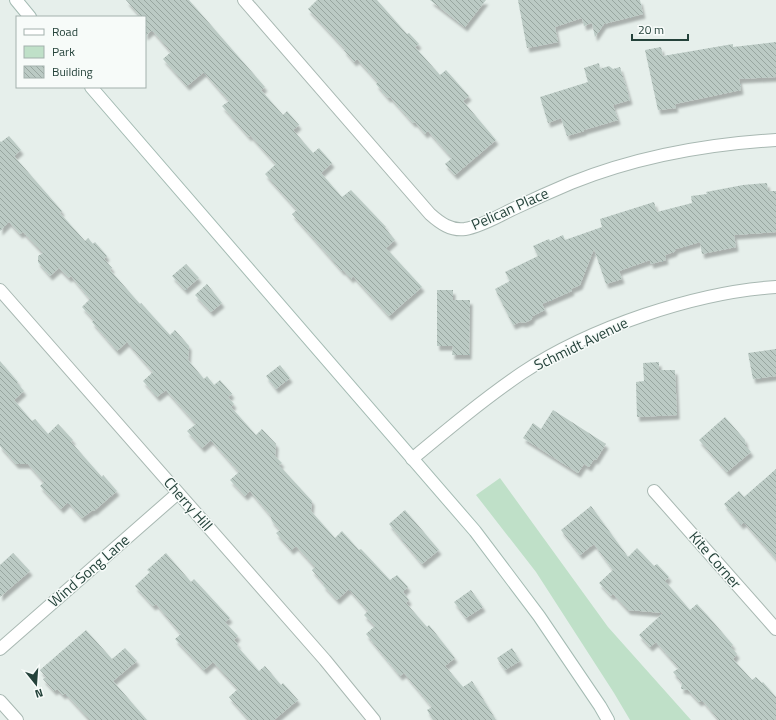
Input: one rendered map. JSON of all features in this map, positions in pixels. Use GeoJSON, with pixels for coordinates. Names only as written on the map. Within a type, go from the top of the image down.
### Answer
{"type":"FeatureCollection","features":[{"type":"Feature","properties":{"kind":"street"},"geometry":{"type":"LineString","coordinates":[[16,0],[29,16]]}},
{"type":"Feature","properties":{"kind":"street","name":"Pelican Place"},"geometry":{"type":"LineString","coordinates":[[244,0],[430,214],[445,226],[464,229],[482,224],[535,198],[577,181],[641,161],[710,146],[776,140]]}},
{"type":"Feature","properties":{"kind":"street"},"geometry":{"type":"LineString","coordinates":[[92,88],[475,531],[568,657],[608,720]]}},
{"type":"Feature","properties":{"kind":"street","name":"Schmidt Avenue"},"geometry":{"type":"LineString","coordinates":[[412,459],[472,409],[524,372],[588,337],[633,319],[676,306],[711,297],[776,287]]}},
{"type":"Feature","properties":{"kind":"street","name":"Cherry Hill"},"geometry":{"type":"LineString","coordinates":[[0,290],[325,660],[374,720]]}},
{"type":"Feature","properties":{"kind":"street","name":"Kite Corner"},"geometry":{"type":"LineString","coordinates":[[654,491],[776,629]]}},
{"type":"Feature","properties":{"kind":"street","name":"Wind Song Lane"},"geometry":{"type":"LineString","coordinates":[[0,649],[178,492]]}},
{"type":"Feature","properties":{"kind":"street"},"geometry":{"type":"LineString","coordinates":[[0,701],[17,720]]}},
{"type":"Feature","properties":{"kind":"green space"},"geometry":{"type":"Polygon","coordinates":[[[500,478],[608,627],[691,720],[630,720],[536,572],[476,495],[500,478]]]}},
{"type":"Feature","properties":{"kind":"building"},"geometry":{"type":"Polygon","coordinates":[[[126,0],[189,0],[265,87],[261,90],[283,115],[287,111],[299,125],[293,130],[313,153],[319,148],[332,163],[321,173],[342,197],[351,190],[386,227],[385,228],[395,240],[386,248],[422,287],[389,316],[353,276],[351,279],[343,270],[342,271],[292,214],[297,210],[265,174],[276,164],[250,135],[249,137],[222,106],[229,101],[204,72],[187,86],[163,59],[171,52],[152,30],[146,35],[146,16],[140,16],[126,0]]]}},
{"type":"Feature","properties":{"kind":"building"},"geometry":{"type":"Polygon","coordinates":[[[317,0],[377,0],[407,34],[409,33],[419,44],[415,47],[440,75],[446,70],[469,96],[463,101],[496,140],[455,175],[445,164],[452,158],[428,131],[425,134],[390,97],[388,98],[376,84],[378,82],[357,59],[354,62],[344,50],[345,49],[308,9],[317,0]]]}},
{"type":"Feature","properties":{"kind":"building"},"geometry":{"type":"Polygon","coordinates":[[[430,0],[486,0],[465,27],[430,0]]]}},
{"type":"Feature","properties":{"kind":"building"},"geometry":{"type":"Polygon","coordinates":[[[518,0],[640,0],[643,14],[604,24],[595,37],[592,23],[584,26],[582,18],[555,27],[558,42],[527,48],[518,0]]]}},
{"type":"Feature","properties":{"kind":"building"},"geometry":{"type":"Polygon","coordinates":[[[776,42],[776,77],[739,79],[741,90],[675,104],[676,108],[658,110],[645,50],[661,47],[663,56],[733,44],[733,47],[776,42]]]}},
{"type":"Feature","properties":{"kind":"building"},"geometry":{"type":"Polygon","coordinates":[[[599,63],[600,69],[609,66],[613,69],[620,67],[630,100],[613,105],[618,120],[567,136],[561,118],[548,123],[540,97],[588,82],[584,68],[599,63]]]}},
{"type":"Feature","properties":{"kind":"building"},"geometry":{"type":"Polygon","coordinates":[[[9,136],[21,150],[14,156],[62,211],[60,213],[85,241],[88,238],[93,244],[95,242],[107,256],[104,259],[112,268],[110,270],[170,335],[175,330],[189,346],[188,360],[204,379],[207,376],[214,385],[220,380],[232,394],[228,397],[234,404],[231,407],[256,435],[262,429],[276,444],[275,456],[282,463],[279,465],[312,501],[311,511],[335,538],[342,531],[390,580],[397,575],[408,587],[403,592],[409,600],[406,603],[427,627],[429,625],[455,658],[445,666],[463,687],[472,681],[496,720],[433,720],[427,710],[432,707],[404,673],[400,676],[366,634],[375,626],[364,615],[368,611],[349,589],[337,600],[312,570],[315,567],[296,546],[291,550],[276,533],[280,530],[272,521],[270,515],[250,491],[245,496],[230,480],[239,472],[211,440],[202,448],[187,431],[196,424],[166,390],[157,397],[143,381],[153,372],[127,342],[117,351],[92,322],[94,320],[82,307],[90,299],[71,276],[69,278],[59,268],[50,276],[38,262],[38,256],[43,253],[23,232],[20,234],[9,222],[0,231],[0,141],[1,142],[9,136]]]}},
{"type":"Feature","properties":{"kind":"building"},"geometry":{"type":"Polygon","coordinates":[[[767,183],[768,191],[776,191],[776,232],[734,235],[736,247],[702,254],[700,242],[676,249],[674,252],[665,255],[666,260],[651,264],[650,260],[619,271],[622,279],[606,284],[594,249],[580,285],[571,289],[572,291],[542,304],[545,310],[533,316],[531,320],[524,323],[520,322],[513,325],[495,289],[510,281],[505,272],[538,256],[533,246],[563,235],[565,240],[602,227],[600,219],[654,202],[657,212],[692,203],[691,196],[707,194],[706,192],[743,185],[767,183]]]}},
{"type":"Feature","properties":{"kind":"building"},"geometry":{"type":"Polygon","coordinates":[[[186,264],[199,278],[185,290],[172,276],[186,264]]]}},
{"type":"Feature","properties":{"kind":"building"},"geometry":{"type":"Polygon","coordinates":[[[207,284],[222,303],[211,312],[195,295],[207,284]]]}},
{"type":"Feature","properties":{"kind":"building"},"geometry":{"type":"Polygon","coordinates":[[[437,290],[453,290],[453,300],[470,300],[469,355],[452,355],[453,346],[437,346],[437,290]]]}},
{"type":"Feature","properties":{"kind":"building"},"geometry":{"type":"Polygon","coordinates":[[[776,349],[776,376],[753,379],[748,353],[776,349]]]}},
{"type":"Feature","properties":{"kind":"building"},"geometry":{"type":"Polygon","coordinates":[[[0,361],[24,391],[14,400],[32,421],[35,419],[48,434],[58,424],[73,440],[71,442],[102,477],[103,475],[117,491],[94,511],[93,510],[82,518],[68,502],[61,509],[40,486],[44,482],[28,464],[16,464],[0,446],[0,361]]]}},
{"type":"Feature","properties":{"kind":"building"},"geometry":{"type":"Polygon","coordinates":[[[659,362],[659,370],[675,370],[677,415],[637,417],[636,382],[644,381],[643,363],[659,362]]]}},
{"type":"Feature","properties":{"kind":"building"},"geometry":{"type":"Polygon","coordinates":[[[280,365],[290,378],[276,389],[266,376],[280,365]]]}},
{"type":"Feature","properties":{"kind":"building"},"geometry":{"type":"Polygon","coordinates":[[[553,410],[606,444],[596,460],[594,459],[589,467],[584,464],[578,473],[523,438],[533,423],[541,429],[553,410]]]}},
{"type":"Feature","properties":{"kind":"building"},"geometry":{"type":"Polygon","coordinates":[[[725,417],[745,440],[746,446],[751,452],[727,472],[699,440],[725,417]]]}},
{"type":"Feature","properties":{"kind":"building"},"geometry":{"type":"Polygon","coordinates":[[[776,469],[776,559],[744,522],[741,525],[724,504],[739,491],[744,497],[776,469]]]}},
{"type":"Feature","properties":{"kind":"building"},"geometry":{"type":"Polygon","coordinates":[[[591,506],[628,557],[637,548],[654,566],[657,564],[669,577],[665,581],[690,610],[697,604],[708,616],[733,645],[731,647],[737,654],[733,659],[752,680],[756,677],[762,683],[763,682],[776,697],[776,720],[719,720],[702,700],[699,702],[688,690],[681,689],[682,683],[673,672],[679,668],[656,642],[650,647],[639,635],[663,613],[628,610],[613,594],[611,596],[599,583],[613,570],[594,544],[580,555],[561,530],[591,506]]]}},
{"type":"Feature","properties":{"kind":"building"},"geometry":{"type":"Polygon","coordinates":[[[405,510],[439,550],[422,564],[389,524],[405,510]]]}},
{"type":"Feature","properties":{"kind":"building"},"geometry":{"type":"Polygon","coordinates":[[[13,553],[30,571],[0,597],[0,565],[13,553]]]}},
{"type":"Feature","properties":{"kind":"building"},"geometry":{"type":"Polygon","coordinates":[[[166,553],[191,582],[194,579],[230,618],[225,622],[238,636],[234,640],[238,644],[237,646],[259,671],[265,666],[281,685],[283,683],[298,700],[274,720],[249,720],[229,697],[238,689],[213,662],[204,670],[175,639],[181,634],[156,604],[153,606],[135,586],[150,572],[147,570],[166,553]]]}},
{"type":"Feature","properties":{"kind":"building"},"geometry":{"type":"Polygon","coordinates":[[[471,590],[483,607],[466,618],[454,602],[471,590]]]}},
{"type":"Feature","properties":{"kind":"building"},"geometry":{"type":"Polygon","coordinates":[[[86,630],[112,659],[125,648],[137,661],[113,681],[147,720],[90,720],[65,693],[63,695],[57,689],[54,691],[43,679],[46,677],[40,670],[86,630]]]}},
{"type":"Feature","properties":{"kind":"building"},"geometry":{"type":"Polygon","coordinates":[[[512,648],[520,661],[505,670],[497,658],[512,648]]]}}]}
